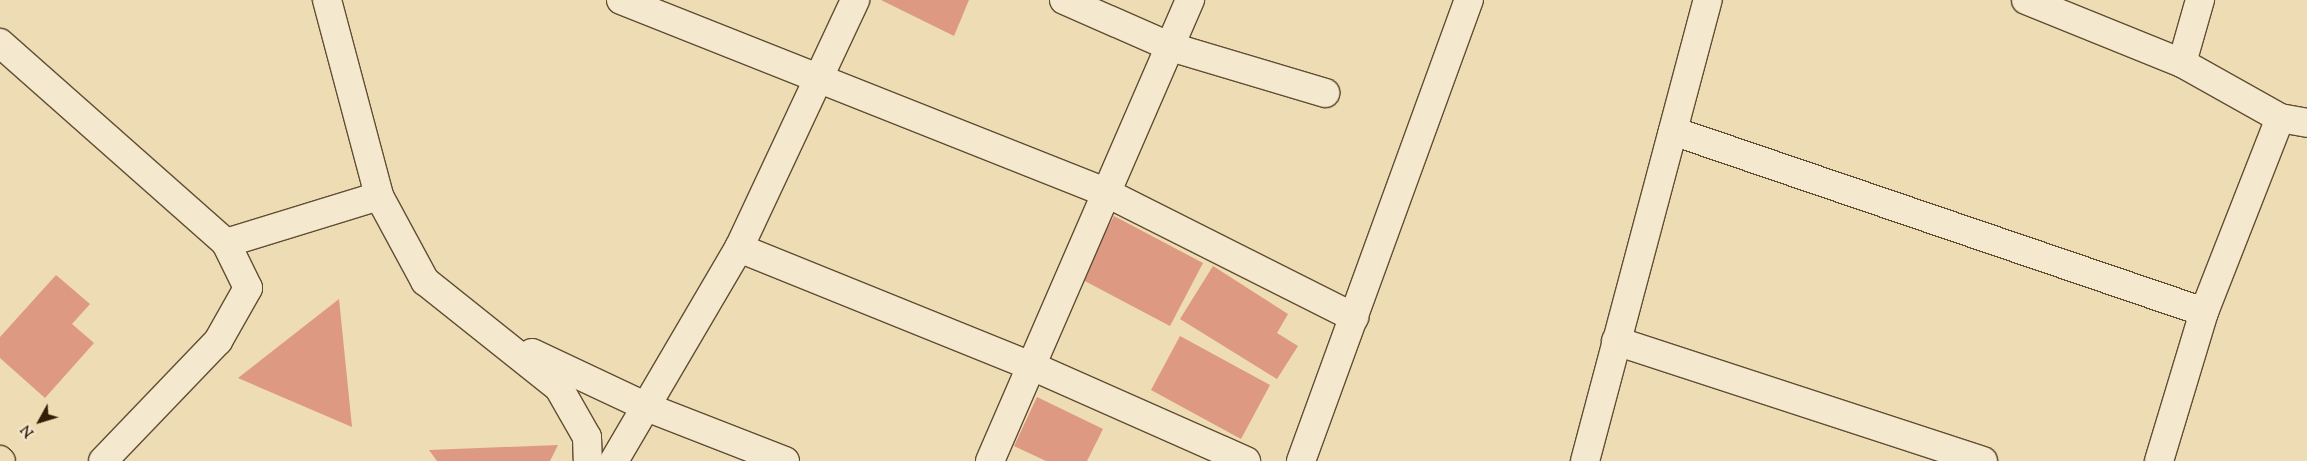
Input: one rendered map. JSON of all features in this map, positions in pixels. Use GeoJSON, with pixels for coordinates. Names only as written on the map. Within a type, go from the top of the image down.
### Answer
{"type":"FeatureCollection","features":[{"type":"Feature","properties":{"kind":"street"},"geometry":{"type":"LineString","coordinates":[[327,0],[378,196],[425,281],[501,339],[559,388],[587,437],[588,461]]}},
{"type":"Feature","properties":{"kind":"street"},"geometry":{"type":"LineString","coordinates":[[614,461],[649,408],[739,248],[822,78],[855,0]]}},
{"type":"Feature","properties":{"kind":"street"},"geometry":{"type":"LineString","coordinates":[[1064,0],[1172,47],[1325,93]]}},
{"type":"Feature","properties":{"kind":"street"},"geometry":{"type":"LineString","coordinates":[[990,461],[1034,367],[1105,192],[1172,47],[1190,0]]}},
{"type":"Feature","properties":{"kind":"street"},"geometry":{"type":"LineString","coordinates":[[1301,461],[1469,0]]}},
{"type":"Feature","properties":{"kind":"street"},"geometry":{"type":"LineString","coordinates":[[1585,461],[1708,0]]}},
{"type":"Feature","properties":{"kind":"street"},"geometry":{"type":"LineString","coordinates":[[2026,0],[2182,63],[2280,118],[2307,123]]}},
{"type":"Feature","properties":{"kind":"street"},"geometry":{"type":"LineString","coordinates":[[2182,63],[2200,0]]}},
{"type":"Feature","properties":{"kind":"street"},"geometry":{"type":"LineString","coordinates":[[625,1],[1105,192],[1354,317]]}},
{"type":"Feature","properties":{"kind":"street"},"geometry":{"type":"LineString","coordinates":[[0,43],[226,243],[248,288],[218,341],[103,461]]}},
{"type":"Feature","properties":{"kind":"street"},"geometry":{"type":"LineString","coordinates":[[2159,461],[2204,312],[2280,118]]}},
{"type":"Feature","properties":{"kind":"street"},"geometry":{"type":"LineString","coordinates":[[1673,131],[2204,312]]}},
{"type":"Feature","properties":{"kind":"street"},"geometry":{"type":"LineString","coordinates":[[226,243],[378,196]]}},
{"type":"Feature","properties":{"kind":"street"},"geometry":{"type":"LineString","coordinates":[[739,248],[1034,367],[1246,461]]}},
{"type":"Feature","properties":{"kind":"street"},"geometry":{"type":"LineString","coordinates":[[501,339],[649,408],[785,461]]}},
{"type":"Feature","properties":{"kind":"street"},"geometry":{"type":"LineString","coordinates":[[1616,342],[1983,461]]}},
{"type":"Feature","properties":{"kind":"building"},"geometry":{"type":"Polygon","coordinates":[[[881,0],[969,0],[954,36],[881,0]]]}},
{"type":"Feature","properties":{"kind":"building"},"geometry":{"type":"Polygon","coordinates":[[[1114,216],[1203,263],[1170,326],[1081,279],[1114,216]]]}},
{"type":"Feature","properties":{"kind":"building"},"geometry":{"type":"Polygon","coordinates":[[[1213,266],[1288,314],[1277,333],[1298,346],[1277,379],[1180,319],[1213,266]]]}},
{"type":"Feature","properties":{"kind":"building"},"geometry":{"type":"Polygon","coordinates":[[[56,275],[90,304],[72,324],[94,343],[45,398],[0,358],[0,337],[56,275]]]}},
{"type":"Feature","properties":{"kind":"building"},"geometry":{"type":"Polygon","coordinates":[[[339,299],[352,427],[238,378],[339,299]]]}},
{"type":"Feature","properties":{"kind":"building"},"geometry":{"type":"Polygon","coordinates":[[[1180,336],[1270,385],[1241,439],[1151,390],[1180,336]]]}},
{"type":"Feature","properties":{"kind":"building"},"geometry":{"type":"Polygon","coordinates":[[[1037,397],[1103,429],[1087,461],[1046,461],[1014,446],[1037,397]]]}},
{"type":"Feature","properties":{"kind":"building"},"geometry":{"type":"Polygon","coordinates":[[[558,445],[550,461],[437,461],[429,450],[558,445]]]}}]}
